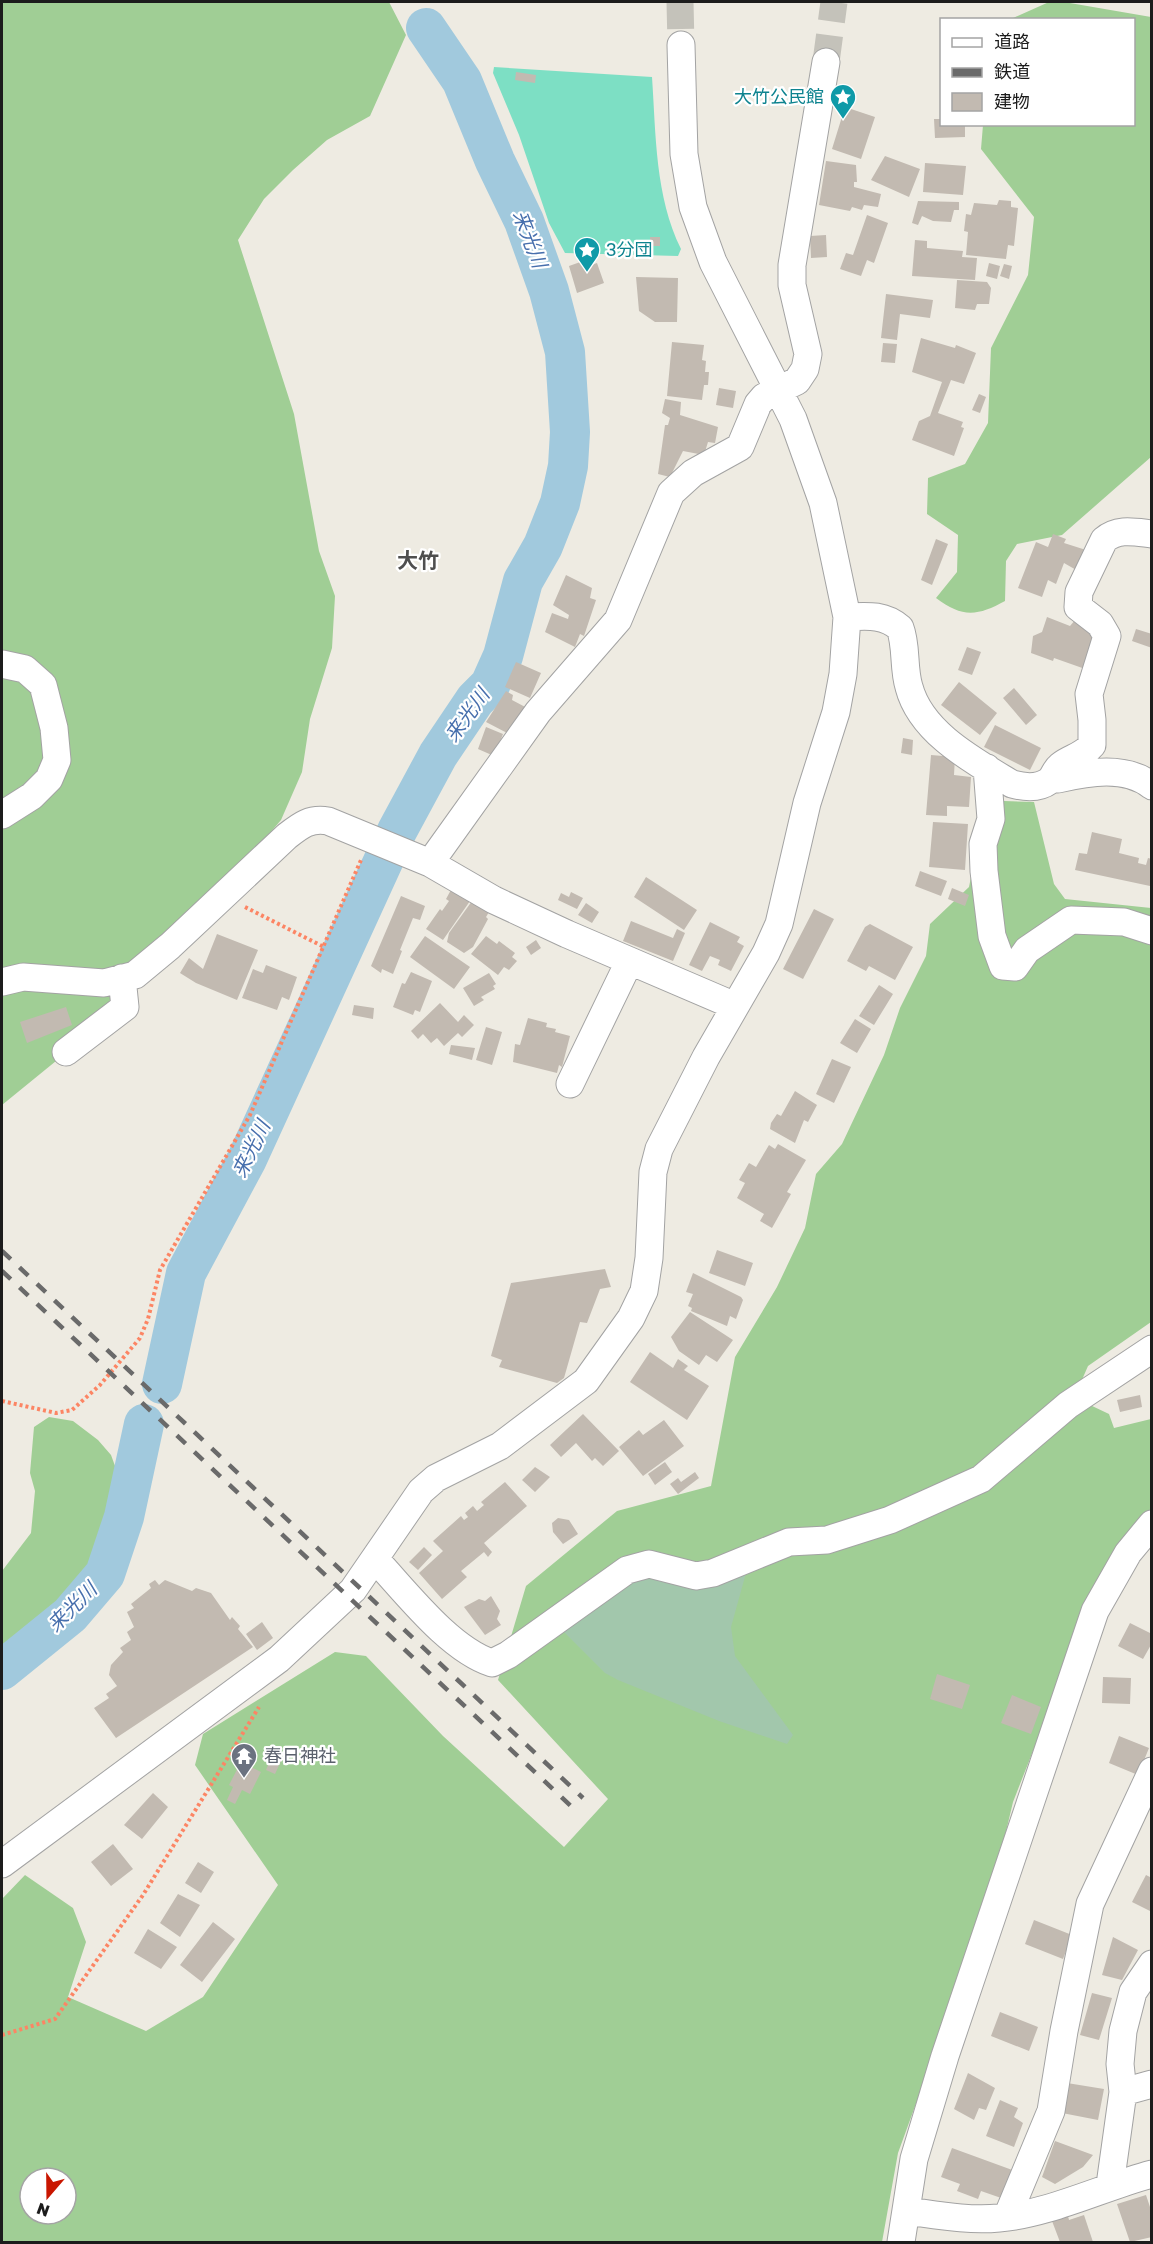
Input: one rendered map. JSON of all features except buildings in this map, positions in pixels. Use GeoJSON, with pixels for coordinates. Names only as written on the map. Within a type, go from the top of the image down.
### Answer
{"type":"FeatureCollection","features":[{"type":"Feature","properties":{"kind":"street"},"geometry":{"type":"LineString","coordinates":[[2,1864],[36,1836],[279,1659],[352,1590],[421,1491],[436,1478],[500,1446],[586,1381],[625,1328],[644,1291],[649,1258],[653,1172],[659,1149],[668,1128],[766,953],[778,924],[807,803],[836,711],[843,674],[847,617],[823,503],[793,419],[713,262],[693,207],[684,154],[681,45]]}},
{"type":"Feature","properties":{"kind":"street"},"geometry":{"type":"LineString","coordinates":[[423,860],[538,712],[618,620],[671,493],[693,473],[740,447],[758,404],[764,397],[797,381],[805,369],[808,354],[792,285],[792,265],[826,62]]}},
{"type":"Feature","properties":{"kind":"street"},"geometry":{"type":"LineString","coordinates":[[1048,782],[1059,766],[1085,753],[1093,739],[1089,694],[1107,636],[1100,624],[1078,607],[1079,592],[1104,540],[1110,534],[1130,532],[1152,534]]}},
{"type":"Feature","properties":{"kind":"street"},"geometry":{"type":"LineString","coordinates":[[847,617],[876,615],[893,621],[900,628],[908,686],[914,705],[936,732],[1012,784],[1025,788],[1093,771],[1142,778],[1152,786]]}},
{"type":"Feature","properties":{"kind":"street"},"geometry":{"type":"LineString","coordinates":[[2,664],[25,669],[43,685],[54,728],[57,760],[49,779],[32,796],[2,815]]}},
{"type":"Feature","properties":{"kind":"street"},"geometry":{"type":"LineString","coordinates":[[987,768],[991,819],[982,844],[984,871],[992,936],[1003,966],[1015,967],[1028,950],[1071,920],[1124,922],[1152,931]]}},
{"type":"Feature","properties":{"kind":"street"},"geometry":{"type":"LineString","coordinates":[[2,982],[23,976],[104,983],[135,975],[287,836],[306,822],[315,819],[328,821],[371,837],[423,860],[494,900],[629,962],[735,1006]]}},
{"type":"Feature","properties":{"kind":"street"},"geometry":{"type":"LineString","coordinates":[[570,1084],[629,962]]}},
{"type":"Feature","properties":{"kind":"street"},"geometry":{"type":"LineString","coordinates":[[66,1052],[125,1007],[122,978]]}},
{"type":"Feature","properties":{"kind":"street"},"geometry":{"type":"LineString","coordinates":[[375,1559],[436,1624],[467,1650],[492,1663],[508,1655],[627,1570],[648,1564],[696,1576],[712,1573],[789,1542],[827,1540],[890,1520],[981,1479],[1068,1405],[1152,1349]]}},
{"type":"Feature","properties":{"kind":"street"},"geometry":{"type":"LineString","coordinates":[[901,2242],[914,2159],[945,2056],[1095,1611],[1128,1553],[1152,1524]]}},
{"type":"Feature","properties":{"kind":"street"},"geometry":{"type":"LineString","coordinates":[[1007,2217],[1051,2111],[1064,2031],[1090,1904],[1152,1771]]}},
{"type":"Feature","properties":{"kind":"street"},"geometry":{"type":"LineString","coordinates":[[1110,2185],[1123,2092],[1120,2064],[1123,2031],[1133,1992],[1152,1964]]}},
{"type":"Feature","properties":{"kind":"street"},"geometry":{"type":"LineString","coordinates":[[1123,2092],[1152,2084]]}},
{"type":"Feature","properties":{"kind":"street"},"geometry":{"type":"LineString","coordinates":[[907,2211],[957,2218],[1007,2217],[1053,2206],[1110,2185],[1152,2174]]}},
{"type":"Feature","properties":{"kind":"path"},"geometry":{"type":"LineString","coordinates":[[2,1401],[56,1413],[72,1410],[100,1385],[141,1338],[160,1270],[250,1115],[371,837]]}},
{"type":"Feature","properties":{"kind":"path"},"geometry":{"type":"LineString","coordinates":[[221,898],[273,920],[324,946]]}},
{"type":"Feature","properties":{"kind":"path"},"geometry":{"type":"LineString","coordinates":[[2,2035],[55,2019],[143,1894],[260,1705]]}},
{"type":"Feature","properties":{"kind":"green space"},"geometry":{"type":"Polygon","coordinates":[[[2,2],[389,2],[406,35],[370,116],[327,140],[293,170],[264,199],[238,240],[294,414],[319,551],[335,596],[332,648],[310,719],[302,772],[281,820],[243,865],[83,1039],[2,1105],[2,2]]]}},
{"type":"Feature","properties":{"kind":"green space"},"geometry":{"type":"Polygon","coordinates":[[[1049,2],[1064,2],[1151,17],[1151,457],[1062,535],[1017,544],[1006,561],[1005,601],[986,610],[970,613],[954,609],[936,598],[957,572],[958,535],[927,514],[928,478],[965,464],[988,423],[991,348],[1028,275],[1034,217],[981,149],[983,126],[1135,126],[1135,18],[1013,18],[1049,2]]]}},
{"type":"Feature","properties":{"kind":"green space"},"geometry":{"type":"Polygon","coordinates":[[[494,67],[652,77],[661,187],[672,229],[681,249],[678,256],[565,253],[549,223],[519,135],[493,73],[494,67]]]}},
{"type":"Feature","properties":{"kind":"green space"},"geometry":{"type":"Polygon","coordinates":[[[1004,801],[1034,802],[1054,884],[1065,899],[1151,908],[1151,1322],[1088,1366],[1081,1382],[1090,1405],[1109,1414],[1114,1428],[1151,1419],[1151,1513],[1098,1585],[1013,1802],[989,1903],[898,2153],[882,2242],[2,2242],[2,1899],[25,1875],[73,1908],[86,1942],[68,1997],[146,2031],[203,1997],[278,1885],[195,1765],[203,1734],[335,1652],[366,1656],[443,1736],[564,1847],[608,1799],[498,1680],[526,1586],[617,1511],[711,1486],[735,1357],[777,1287],[805,1228],[816,1174],[842,1144],[884,1055],[900,1008],[926,956],[930,924],[969,887],[980,832],[1004,801]]]}},
{"type":"Feature","properties":{"kind":"green space"},"geometry":{"type":"Polygon","coordinates":[[[49,1417],[73,1421],[98,1440],[111,1455],[122,1485],[109,1533],[94,1568],[79,1588],[40,1625],[2,1655],[2,1571],[31,1533],[35,1491],[30,1473],[34,1427],[49,1417]]]}},
{"type":"Feature","properties":{"kind":"green space"},"geometry":{"type":"Polygon","coordinates":[[[746,1573],[731,1627],[735,1656],[793,1735],[787,1744],[719,1721],[618,1680],[605,1673],[564,1632],[618,1587],[649,1574],[746,1573]]]}},
{"type":"Feature","properties":{"kind":"waterway","name":"来光川"},"geometry":{"type":"LineString","coordinates":[[162,1384],[186,1273],[247,1159],[397,831],[438,755],[475,700],[490,685],[503,656],[523,581],[543,546],[560,503],[568,466],[570,432],[565,352],[549,291],[524,221],[495,161],[462,81],[426,28]]}},
{"type":"Feature","properties":{"kind":"waterway","name":"来光川"},"geometry":{"type":"LineString","coordinates":[[2,1670],[70,1615],[105,1574],[124,1517],[144,1424]]}},
{"type":"Feature","properties":{"kind":"tunnel"},"geometry":{"type":"LineString","coordinates":[[680,2],[681,45]]}},
{"type":"Feature","properties":{"kind":"tunnel"},"geometry":{"type":"LineString","coordinates":[[826,62],[834,2]]}},
{"type":"Feature","properties":{"kind":"railway"},"geometry":{"type":"LineString","coordinates":[[2,1251],[583,1798]]}},
{"type":"Feature","properties":{"kind":"railway"},"geometry":{"type":"LineString","coordinates":[[2,1271],[573,1808]]}},
{"type":"Feature","properties":{"kind":"place","name":"大竹公民館"},"geometry":{"type":"Point","coordinates":[843,120]}},
{"type":"Feature","properties":{"kind":"place","name":"3分団"},"geometry":{"type":"Point","coordinates":[587,273]}},
{"type":"Feature","properties":{"kind":"place","name":"春日神社"},"geometry":{"type":"Point","coordinates":[244,1779]}},
{"type":"Feature","properties":{"kind":"district","name":"大竹"},"geometry":{"type":"Point","coordinates":[418,561]}}]}
